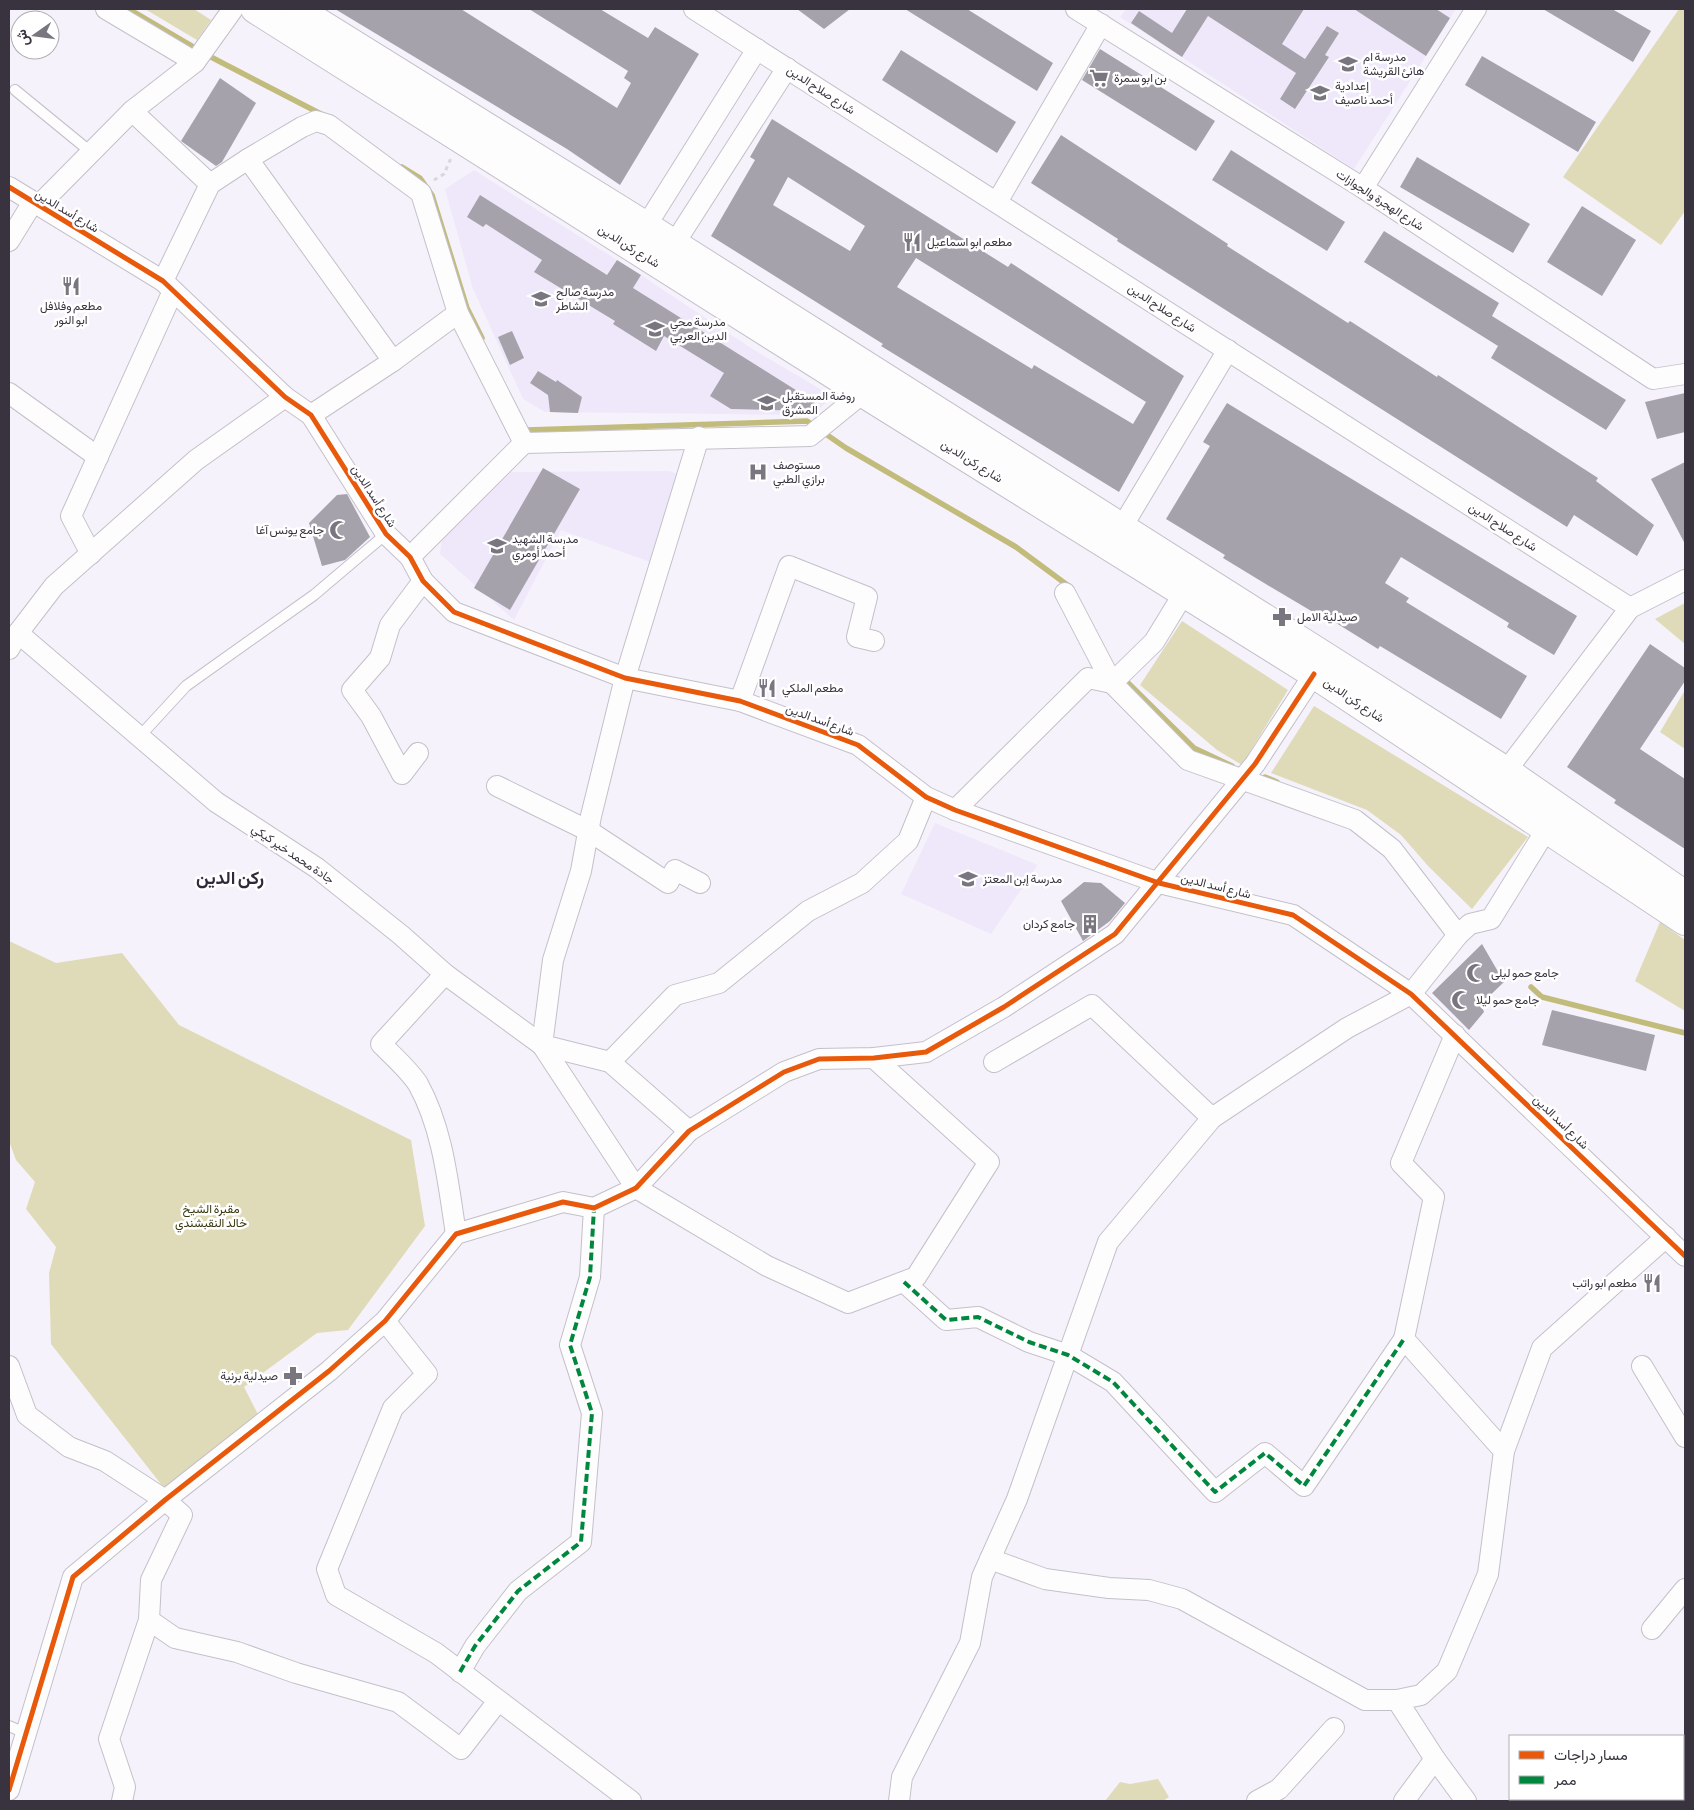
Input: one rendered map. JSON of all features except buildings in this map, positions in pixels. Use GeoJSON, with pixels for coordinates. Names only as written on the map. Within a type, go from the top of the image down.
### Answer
{"type":"FeatureCollection","features":[{"type":"Feature","properties":{"kind":"main road","name":"شارع ركن الدين"},"geometry":{"type":"LineString","coordinates":[[255,9],[460,140],[1314,674],[1685,921]]}},
{"type":"Feature","properties":{"kind":"main road","name":"شارع ركن الدين"},"geometry":{"type":"LineString","coordinates":[[297,9],[646,226],[1506,771],[1685,895]]}},
{"type":"Feature","properties":{"kind":"street"},"geometry":{"type":"LineString","coordinates":[[106,9],[200,55]]}},
{"type":"Feature","properties":{"kind":"street"},"geometry":{"type":"LineString","coordinates":[[9,241],[36,203],[92,154],[132,111],[200,55],[233,9]]}},
{"type":"Feature","properties":{"kind":"street","name":"شارع صلاح الدين"},"geometry":{"type":"LineString","coordinates":[[694,9],[1630,608]]}},
{"type":"Feature","properties":{"kind":"street","name":"شارع الهجرة والجوازات"},"geometry":{"type":"LineString","coordinates":[[1076,9],[1363,188],[1653,379],[1685,374]]}},
{"type":"Feature","properties":{"kind":"street"},"geometry":{"type":"LineString","coordinates":[[1363,188],[1476,9]]}},
{"type":"Feature","properties":{"kind":"street"},"geometry":{"type":"LineString","coordinates":[[997,202],[1101,24]]}},
{"type":"Feature","properties":{"kind":"street"},"geometry":{"type":"LineString","coordinates":[[646,226],[756,49]]}},
{"type":"Feature","properties":{"kind":"street"},"geometry":{"type":"LineString","coordinates":[[674,244],[787,68]]}},
{"type":"Feature","properties":{"kind":"street"},"geometry":{"type":"LineString","coordinates":[[132,111],[210,184]]}},
{"type":"Feature","properties":{"kind":"street"},"geometry":{"type":"LineString","coordinates":[[91,554],[71,516],[98,456],[210,184],[248,158],[316,121],[329,125],[426,188],[458,313],[524,443]]}},
{"type":"Feature","properties":{"kind":"street"},"geometry":{"type":"LineString","coordinates":[[248,158],[393,360]]}},
{"type":"Feature","properties":{"kind":"street","name":"شارع أسد الدين"},"geometry":{"type":"LineString","coordinates":[[9,187],[168,286],[285,397],[311,415],[386,534],[410,557],[423,581],[454,612],[625,678],[740,701],[858,745],[926,797],[955,810],[1159,883],[1293,915],[1410,994],[1685,1256]]}},
{"type":"Feature","properties":{"kind":"street"},"geometry":{"type":"LineString","coordinates":[[311,415],[393,360],[458,313]]}},
{"type":"Feature","properties":{"kind":"street"},"geometry":{"type":"LineString","coordinates":[[1122,527],[1228,350]]}},
{"type":"Feature","properties":{"kind":"street"},"geometry":{"type":"LineString","coordinates":[[9,393],[98,456]]}},
{"type":"Feature","properties":{"kind":"street"},"geometry":{"type":"LineString","coordinates":[[410,557],[524,443],[699,437],[810,436],[863,393]]}},
{"type":"Feature","properties":{"kind":"street"},"geometry":{"type":"LineString","coordinates":[[13,641],[54,586],[196,460],[285,397]]}},
{"type":"Feature","properties":{"kind":"street"},"geometry":{"type":"LineString","coordinates":[[699,437],[625,678],[588,831],[581,870],[552,960],[542,1045],[636,1188],[767,1266],[848,1303],[916,1277],[989,1162],[874,1058]]}},
{"type":"Feature","properties":{"kind":"street"},"geometry":{"type":"LineString","coordinates":[[740,701],[789,566],[867,597],[857,637],[874,642]]}},
{"type":"Feature","properties":{"kind":"street"},"geometry":{"type":"LineString","coordinates":[[1506,771],[1630,608],[1685,580]]}},
{"type":"Feature","properties":{"kind":"street"},"geometry":{"type":"LineString","coordinates":[[418,753],[402,774],[371,716],[352,690],[380,658],[390,626],[423,581]]}},
{"type":"Feature","properties":{"kind":"street"},"geometry":{"type":"LineString","coordinates":[[1065,593],[1119,676],[1188,760],[1355,820],[1392,849],[1464,930]]}},
{"type":"Feature","properties":{"kind":"street"},"geometry":{"type":"LineString","coordinates":[[955,810],[1088,678],[1119,676],[1154,642],[1184,593]]}},
{"type":"Feature","properties":{"kind":"street","name":"جادة محمد خير كيكي"},"geometry":{"type":"LineString","coordinates":[[13,641],[140,736],[216,802],[316,868],[401,935],[445,974],[542,1045]]}},
{"type":"Feature","properties":{"kind":"street"},"geometry":{"type":"LineString","coordinates":[[9,1790],[17,1730],[73,1577],[165,1500],[329,1371],[385,1321],[456,1234],[563,1202],[594,1208],[636,1188],[689,1131],[784,1072],[819,1059],[874,1058],[926,1052],[1004,1007],[1115,934],[1159,883],[1255,764],[1314,674]]}},
{"type":"Feature","properties":{"kind":"street"},"geometry":{"type":"LineString","coordinates":[[497,786],[588,831],[668,883],[675,870],[700,883]]}},
{"type":"Feature","properties":{"kind":"street"},"geometry":{"type":"LineString","coordinates":[[610,1062],[675,995],[719,983],[808,911],[862,884],[908,841],[926,797]]}},
{"type":"Feature","properties":{"kind":"street"},"geometry":{"type":"LineString","coordinates":[[900,1801],[902,1777],[970,1643],[982,1577],[1017,1499],[1108,1242],[1212,1118],[1347,1028],[1410,994],[1464,930],[1491,918],[1546,830]]}},
{"type":"Feature","properties":{"kind":"street"},"geometry":{"type":"LineString","coordinates":[[445,974],[381,1044],[417,1083],[435,1123],[447,1176],[456,1234]]}},
{"type":"Feature","properties":{"kind":"street"},"geometry":{"type":"LineString","coordinates":[[994,1062],[1092,1005],[1212,1118]]}},
{"type":"Feature","properties":{"kind":"street"},"geometry":{"type":"LineString","coordinates":[[904,1282],[946,1320],[978,1317],[1029,1342],[1068,1355],[1113,1382],[1215,1492],[1266,1453],[1304,1486],[1404,1339],[1434,1197],[1401,1163],[1454,1035]]}},
{"type":"Feature","properties":{"kind":"street"},"geometry":{"type":"LineString","coordinates":[[542,1045],[610,1062],[689,1131]]}},
{"type":"Feature","properties":{"kind":"street"},"geometry":{"type":"LineString","coordinates":[[460,1672],[475,1646],[518,1591],[581,1542],[592,1414],[570,1346],[590,1277],[594,1208]]}},
{"type":"Feature","properties":{"kind":"street"},"geometry":{"type":"LineString","coordinates":[[990,1559],[1045,1579],[1109,1588],[1149,1590],[1182,1599],[1365,1700],[1397,1700],[1421,1695],[1448,1672],[1488,1574],[1504,1451],[1542,1348],[1666,1237]]}},
{"type":"Feature","properties":{"kind":"street"},"geometry":{"type":"LineString","coordinates":[[385,1321],[427,1374],[393,1408],[326,1569],[336,1595],[436,1653],[631,1801]]}},
{"type":"Feature","properties":{"kind":"street"},"geometry":{"type":"LineString","coordinates":[[1404,1339],[1504,1451]]}},
{"type":"Feature","properties":{"kind":"street"},"geometry":{"type":"LineString","coordinates":[[9,1366],[26,1415],[69,1447],[105,1461],[165,1500],[182,1515],[151,1580],[149,1620],[109,1739],[125,1787],[122,1801]]}},
{"type":"Feature","properties":{"kind":"street"},"geometry":{"type":"LineString","coordinates":[[1642,1366],[1685,1437]]}},
{"type":"Feature","properties":{"kind":"street"},"geometry":{"type":"LineString","coordinates":[[1652,1629],[1685,1589]]}},
{"type":"Feature","properties":{"kind":"street"},"geometry":{"type":"LineString","coordinates":[[149,1620],[175,1638],[236,1652],[296,1673],[398,1702],[461,1749],[498,1701]]}},
{"type":"Feature","properties":{"kind":"street"},"geometry":{"type":"LineString","coordinates":[[1397,1700],[1435,1759],[1466,1801]]}},
{"type":"Feature","properties":{"kind":"street"},"geometry":{"type":"LineString","coordinates":[[1257,1801],[1279,1789],[1334,1728]]}},
{"type":"Feature","properties":{"kind":"street"},"geometry":{"type":"LineString","coordinates":[[1404,1801],[1435,1759]]}},
{"type":"Feature","properties":{"kind":"lane"},"geometry":{"type":"LineString","coordinates":[[15,90],[92,154]]}},
{"type":"Feature","properties":{"kind":"lane"},"geometry":{"type":"LineString","coordinates":[[140,736],[186,686],[314,596],[386,534]]}},
{"type":"Feature","properties":{"kind":"path"},"geometry":{"type":"LineString","coordinates":[[426,188],[444,174],[460,140]]}},
{"type":"Feature","properties":{"kind":"shaded area","name":"إعدادية أحمد ناصيف"},"geometry":{"type":"Polygon","coordinates":[[[1126,9],[1456,9],[1354,169],[1120,17],[1126,9]]]}},
{"type":"Feature","properties":{"kind":"shaded area"},"geometry":{"type":"Polygon","coordinates":[[[474,170],[641,275],[751,348],[832,396],[814,415],[545,412],[523,399],[473,289],[445,189],[474,170]]]}},
{"type":"Feature","properties":{"kind":"shaded area","name":"مدرسة الشهيد أحمد أومري"},"geometry":{"type":"Polygon","coordinates":[[[670,471],[683,477],[650,562],[561,530],[514,620],[440,554],[442,537],[508,472],[670,471]]]}},
{"type":"Feature","properties":{"kind":"shaded area","name":"مدرسة إبن المعتز"},"geometry":{"type":"Polygon","coordinates":[[[935,823],[1038,865],[991,934],[901,894],[935,823]]]}},
{"type":"Feature","properties":{"kind":"green space"},"geometry":{"type":"Polygon","coordinates":[[[145,9],[194,9],[211,20],[197,40],[145,9]]]}},
{"type":"Feature","properties":{"kind":"green space"},"geometry":{"type":"Polygon","coordinates":[[[1679,9],[1685,9],[1685,211],[1661,245],[1563,177],[1679,9]]]}},
{"type":"Feature","properties":{"kind":"green space"},"geometry":{"type":"Polygon","coordinates":[[[1685,603],[1685,644],[1655,619],[1685,603]]]}},
{"type":"Feature","properties":{"kind":"green space"},"geometry":{"type":"Polygon","coordinates":[[[1182,621],[1288,690],[1242,765],[1217,750],[1140,685],[1182,621]]]}},
{"type":"Feature","properties":{"kind":"green space"},"geometry":{"type":"Polygon","coordinates":[[[1685,690],[1685,749],[1660,732],[1685,690]]]}},
{"type":"Feature","properties":{"kind":"green space"},"geometry":{"type":"Polygon","coordinates":[[[1314,706],[1528,837],[1472,909],[1429,867],[1401,835],[1367,810],[1271,773],[1314,706]]]}},
{"type":"Feature","properties":{"kind":"green space"},"geometry":{"type":"Polygon","coordinates":[[[1660,922],[1685,940],[1685,1011],[1635,981],[1660,922]]]}},
{"type":"Feature","properties":{"kind":"green space","name":"مقبرة الشيخ خالد النقبشندي"},"geometry":{"type":"Polygon","coordinates":[[[9,941],[56,963],[122,953],[179,1025],[411,1140],[425,1226],[348,1330],[317,1333],[244,1387],[266,1430],[164,1488],[51,1344],[49,1273],[56,1247],[26,1209],[35,1182],[16,1160],[9,1141],[9,941]]]}},
{"type":"Feature","properties":{"kind":"green space"},"geometry":{"type":"Polygon","coordinates":[[[1158,1779],[1169,1797],[1163,1801],[1105,1801],[1120,1782],[1130,1784],[1158,1779]]]}},
{"type":"Feature","properties":{"kind":"waterway"},"geometry":{"type":"LineString","coordinates":[[129,9],[209,56],[323,115]]}},
{"type":"Feature","properties":{"kind":"waterway"},"geometry":{"type":"LineString","coordinates":[[402,167],[420,178],[432,195],[467,308],[482,338]]}},
{"type":"Feature","properties":{"kind":"waterway"},"geometry":{"type":"LineString","coordinates":[[524,427],[526,430],[807,421],[846,448],[1016,547],[1070,587]]}},
{"type":"Feature","properties":{"kind":"waterway"},"geometry":{"type":"LineString","coordinates":[[1122,677],[1194,748],[1232,766]]}},
{"type":"Feature","properties":{"kind":"waterway"},"geometry":{"type":"LineString","coordinates":[[1265,777],[1277,782]]}},
{"type":"Feature","properties":{"kind":"waterway"},"geometry":{"type":"LineString","coordinates":[[1531,987],[1542,997],[1685,1033]]}},
{"type":"Feature","properties":{"kind":"marked path"},"geometry":{"type":"LineString","coordinates":[[460,1672],[475,1646],[518,1591],[581,1542],[592,1413],[570,1345],[590,1277],[594,1208]]}},
{"type":"Feature","properties":{"kind":"marked path"},"geometry":{"type":"LineString","coordinates":[[904,1282],[946,1320],[978,1317],[1029,1342],[1068,1355],[1113,1382],[1215,1492],[1265,1453],[1304,1486],[1404,1339]]}},
{"type":"Feature","properties":{"kind":"cycle path"},"geometry":{"type":"LineString","coordinates":[[9,187],[163,281],[285,397],[311,415],[386,534],[410,557],[423,581],[454,612],[625,678],[740,701],[858,745],[926,797],[955,810],[1159,883],[1293,915],[1411,994],[1685,1256]]}},
{"type":"Feature","properties":{"kind":"cycle path"},"geometry":{"type":"LineString","coordinates":[[9,1790],[73,1577],[165,1500],[329,1371],[385,1321],[456,1234],[563,1202],[594,1208],[636,1188],[689,1131],[784,1072],[819,1059],[874,1058],[926,1052],[1004,1007],[1115,934],[1255,764],[1314,674]]}},
{"type":"Feature","properties":{"kind":"place","name":"مدرسة ام هانئ القريشة"},"geometry":{"type":"Point","coordinates":[1348,64]}},
{"type":"Feature","properties":{"kind":"place","name":"بن ابو سمرة"},"geometry":{"type":"Point","coordinates":[1099,78]}},
{"type":"Feature","properties":{"kind":"place","name":"إعدادية أحمد ناصيف"},"geometry":{"type":"Point","coordinates":[1320,93]}},
{"type":"Feature","properties":{"kind":"place","name":"مطعم ابو اسماعيل"},"geometry":{"type":"Point","coordinates":[912,242]}},
{"type":"Feature","properties":{"kind":"place","name":"مطعم وفلافل ابو النور"},"geometry":{"type":"Point","coordinates":[71,286]}},
{"type":"Feature","properties":{"kind":"place","name":"مدرسة صالح الشاطر"},"geometry":{"type":"Point","coordinates":[541,299]}},
{"type":"Feature","properties":{"kind":"place","name":"مدرسة محي الدين العربي"},"geometry":{"type":"Point","coordinates":[655,329]}},
{"type":"Feature","properties":{"kind":"place","name":"روضة المستقبل المشرق"},"geometry":{"type":"Point","coordinates":[767,403]}},
{"type":"Feature","properties":{"kind":"place","name":"مستوصف برازي الطبي"},"geometry":{"type":"Point","coordinates":[758,472]}},
{"type":"Feature","properties":{"kind":"place","name":"جامع يونس آغا"},"geometry":{"type":"Point","coordinates":[339,530]}},
{"type":"Feature","properties":{"kind":"place","name":"مدرسة الشهيد أحمد أومري"},"geometry":{"type":"Point","coordinates":[497,546]}},
{"type":"Feature","properties":{"kind":"place","name":"صيدلية الامل"},"geometry":{"type":"Point","coordinates":[1282,617]}},
{"type":"Feature","properties":{"kind":"place","name":"مطعم الملكي"},"geometry":{"type":"Point","coordinates":[767,688]}},
{"type":"Feature","properties":{"kind":"place","name":"مدرسة إبن المعتز"},"geometry":{"type":"Point","coordinates":[968,879]}},
{"type":"Feature","properties":{"kind":"place","name":"جامع كردان"},"geometry":{"type":"Point","coordinates":[1090,924]}},
{"type":"Feature","properties":{"kind":"place","name":"جامع حمو ليلى"},"geometry":{"type":"Point","coordinates":[1476,973]}},
{"type":"Feature","properties":{"kind":"place","name":"جامع حمو ليلا"},"geometry":{"type":"Point","coordinates":[1461,1000]}},
{"type":"Feature","properties":{"kind":"place","name":"مطعم ابو راتب"},"geometry":{"type":"Point","coordinates":[1652,1283]}},
{"type":"Feature","properties":{"kind":"place","name":"صيدلية برنية"},"geometry":{"type":"Point","coordinates":[293,1376]}},
{"type":"Feature","properties":{"kind":"district","name":"ركن الدين"},"geometry":{"type":"Point","coordinates":[230,878]}}]}
